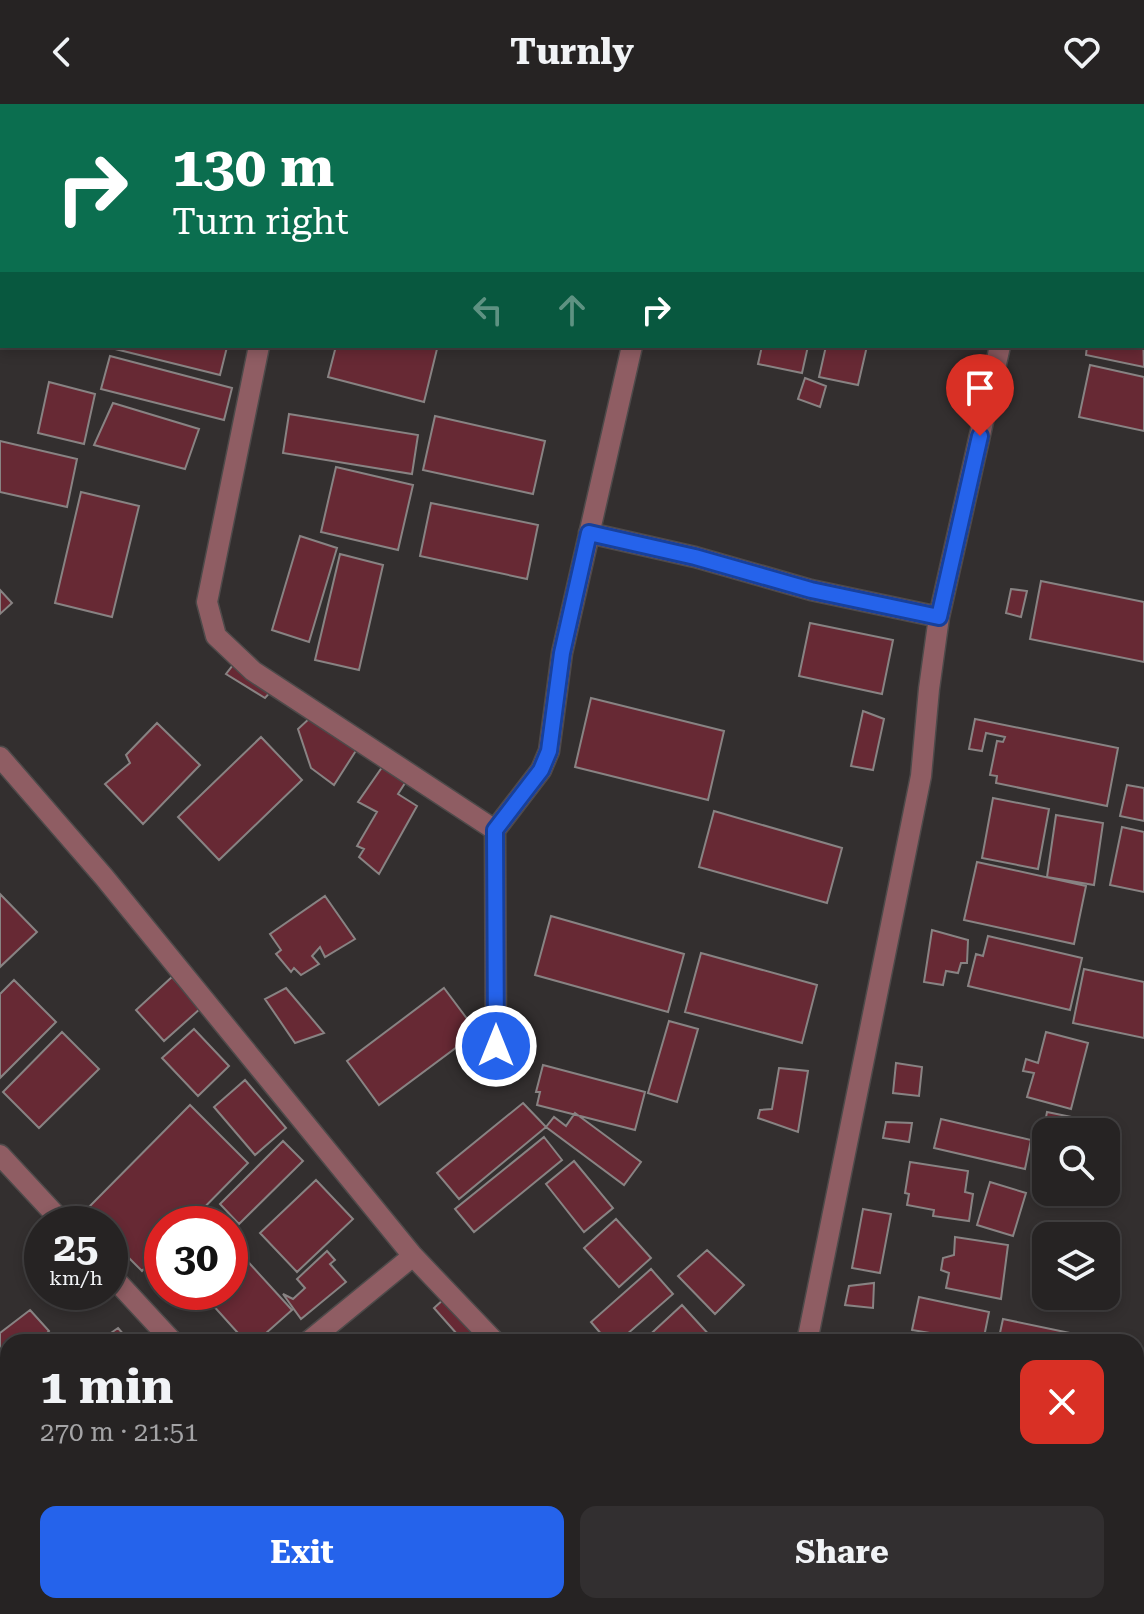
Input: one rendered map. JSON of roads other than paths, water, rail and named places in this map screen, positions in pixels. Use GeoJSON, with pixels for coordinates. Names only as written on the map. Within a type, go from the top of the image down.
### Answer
{"type":"FeatureCollection","features":[{"type":"Feature","properties":{"kind":"street"},"geometry":{"type":"LineString","coordinates":[[259,348],[207,602],[216,636],[253,671],[495,830]]}},
{"type":"Feature","properties":{"kind":"street"},"geometry":{"type":"LineString","coordinates":[[496,1046],[495,830],[541,770],[549,751],[562,653],[632,348]]}},
{"type":"Feature","properties":{"kind":"street"},"geometry":{"type":"LineString","coordinates":[[809,1334],[921,776],[939,617],[1000,348]]}},
{"type":"Feature","properties":{"kind":"street"},"geometry":{"type":"LineString","coordinates":[[589,533],[695,557],[811,590],[939,617]]}},
{"type":"Feature","properties":{"kind":"street"},"geometry":{"type":"LineString","coordinates":[[0,757],[104,877],[413,1256],[487,1334]]}},
{"type":"Feature","properties":{"kind":"street"},"geometry":{"type":"LineString","coordinates":[[0,1155],[47,1206]]}},
{"type":"Feature","properties":{"kind":"street"},"geometry":{"type":"LineString","coordinates":[[318,1334],[413,1256]]}},
{"type":"Feature","properties":{"kind":"street"},"geometry":{"type":"LineString","coordinates":[[128,1293],[166,1334]]}}]}
